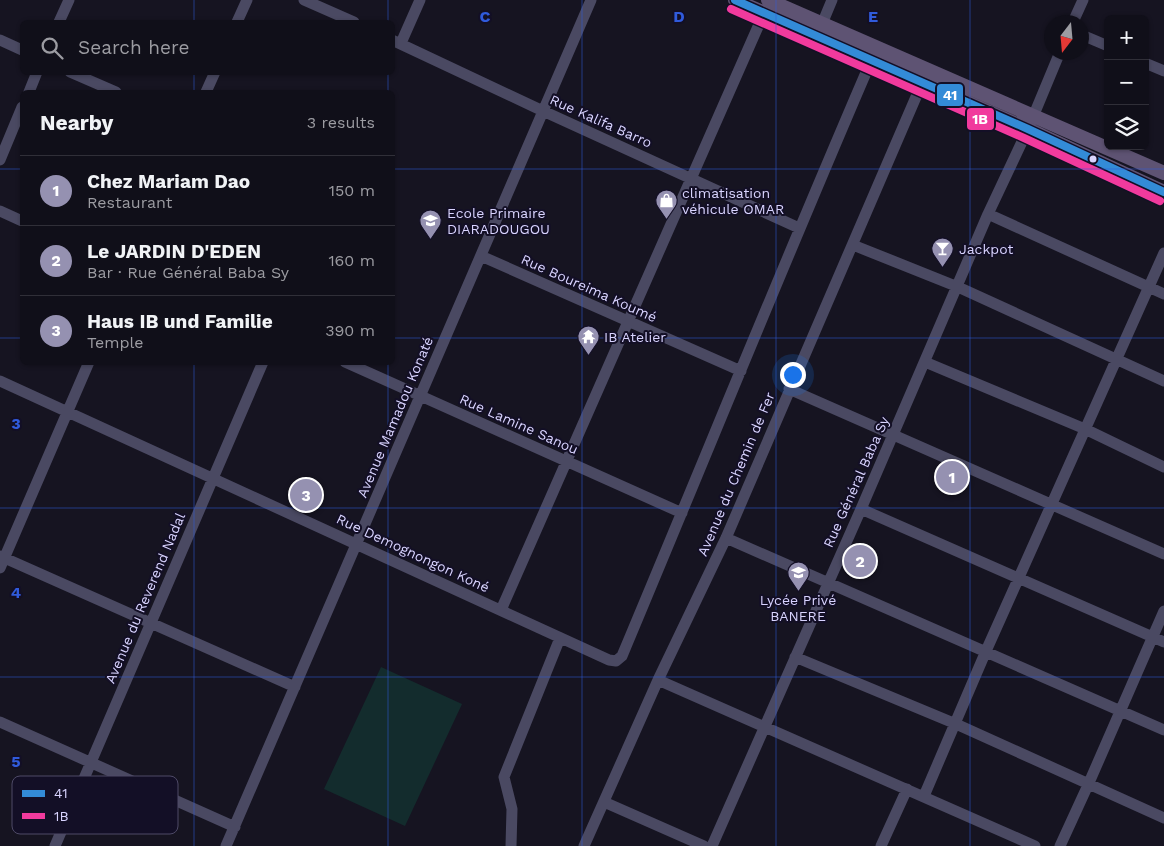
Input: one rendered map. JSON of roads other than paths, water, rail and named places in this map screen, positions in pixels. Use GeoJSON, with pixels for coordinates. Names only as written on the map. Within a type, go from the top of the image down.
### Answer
{"type":"FeatureCollection","features":[{"type":"Feature","properties":{"kind":"main road"},"geometry":{"type":"LineString","coordinates":[[735,0],[767,3],[822,24],[1030,123],[1164,192]]}},
{"type":"Feature","properties":{"kind":"main road"},"geometry":{"type":"LineString","coordinates":[[767,3],[871,60],[922,83],[1164,173]]}},
{"type":"Feature","properties":{"kind":"street"},"geometry":{"type":"LineString","coordinates":[[60,20],[69,0]]}},
{"type":"Feature","properties":{"kind":"street"},"geometry":{"type":"LineString","coordinates":[[238,20],[247,0]]}},
{"type":"Feature","properties":{"kind":"street"},"geometry":{"type":"LineString","coordinates":[[304,0],[349,20]]}},
{"type":"Feature","properties":{"kind":"street"},"geometry":{"type":"LineString","coordinates":[[397,41],[420,0]]}},
{"type":"Feature","properties":{"kind":"street","name":"Avenue Mamadou Konaté"},"geometry":{"type":"LineString","coordinates":[[226,846],[591,0]]}},
{"type":"Feature","properties":{"kind":"street"},"geometry":{"type":"LineString","coordinates":[[822,24],[832,0]]}},
{"type":"Feature","properties":{"kind":"street"},"geometry":{"type":"LineString","coordinates":[[1076,15],[1083,0]]}},
{"type":"Feature","properties":{"kind":"street"},"geometry":{"type":"LineString","coordinates":[[501,610],[767,3]]}},
{"type":"Feature","properties":{"kind":"street"},"geometry":{"type":"LineString","coordinates":[[1089,37],[1104,44]]}},
{"type":"Feature","properties":{"kind":"street"},"geometry":{"type":"LineString","coordinates":[[0,40],[20,49]]}},
{"type":"Feature","properties":{"kind":"street","name":"Rue Kalifa Barro"},"geometry":{"type":"LineString","coordinates":[[397,41],[543,111],[799,228]]}},
{"type":"Feature","properties":{"kind":"street"},"geometry":{"type":"LineString","coordinates":[[682,513],[799,228],[871,60]]}},
{"type":"Feature","properties":{"kind":"street","name":"Rue Général Baba Sy"},"geometry":{"type":"LineString","coordinates":[[712,846],[1057,60]]}},
{"type":"Feature","properties":{"kind":"street"},"geometry":{"type":"LineString","coordinates":[[1149,64],[1164,71]]}},
{"type":"Feature","properties":{"kind":"street"},"geometry":{"type":"LineString","coordinates":[[29,90],[36,75]]}},
{"type":"Feature","properties":{"kind":"street"},"geometry":{"type":"LineString","coordinates":[[77,75],[111,90]]}},
{"type":"Feature","properties":{"kind":"street"},"geometry":{"type":"LineString","coordinates":[[207,90],[214,75]]}},
{"type":"Feature","properties":{"kind":"street","name":"Avenue du Chemin de Fer"},"geometry":{"type":"LineString","coordinates":[[584,846],[658,680],[726,538],[922,83]]}},
{"type":"Feature","properties":{"kind":"street"},"geometry":{"type":"LineString","coordinates":[[0,160],[20,112]]}},
{"type":"Feature","properties":{"kind":"street"},"geometry":{"type":"LineString","coordinates":[[0,211],[20,220]]}},
{"type":"Feature","properties":{"kind":"street"},"geometry":{"type":"LineString","coordinates":[[988,214],[1164,294]]}},
{"type":"Feature","properties":{"kind":"street"},"geometry":{"type":"LineString","coordinates":[[853,245],[958,287],[1164,381]]}},
{"type":"Feature","properties":{"kind":"street"},"geometry":{"type":"LineString","coordinates":[[924,796],[986,651],[1164,253]]}},
{"type":"Feature","properties":{"kind":"street","name":"Rue Boureima Koumé"},"geometry":{"type":"LineString","coordinates":[[480,256],[741,371]]}},
{"type":"Feature","properties":{"kind":"street"},"geometry":{"type":"LineString","coordinates":[[925,362],[1085,430],[1164,467]]}},
{"type":"Feature","properties":{"kind":"street"},"geometry":{"type":"LineString","coordinates":[[88,365],[2,561],[150,623],[295,687]]}},
{"type":"Feature","properties":{"kind":"street","name":"Avenue du Reverend Nadal"},"geometry":{"type":"LineString","coordinates":[[84,776],[262,365]]}},
{"type":"Feature","properties":{"kind":"street","name":"Rue Lamine Sanou"},"geometry":{"type":"LineString","coordinates":[[352,365],[682,513]]}},
{"type":"Feature","properties":{"kind":"street","name":"Rue Demognongon Koné"},"geometry":{"type":"LineString","coordinates":[[0,381],[611,661],[616,661],[622,656],[682,513]]}},
{"type":"Feature","properties":{"kind":"street"},"geometry":{"type":"LineString","coordinates":[[789,389],[1164,554]]}},
{"type":"Feature","properties":{"kind":"street"},"geometry":{"type":"LineString","coordinates":[[861,509],[1164,642]]}},
{"type":"Feature","properties":{"kind":"street"},"geometry":{"type":"LineString","coordinates":[[726,538],[1164,730]]}},
{"type":"Feature","properties":{"kind":"street"},"geometry":{"type":"LineString","coordinates":[[1060,846],[1164,611]]}},
{"type":"Feature","properties":{"kind":"street"},"geometry":{"type":"LineString","coordinates":[[511,846],[512,809],[504,777],[560,638]]}},
{"type":"Feature","properties":{"kind":"street"},"geometry":{"type":"LineString","coordinates":[[795,657],[956,724],[1164,818]]}},
{"type":"Feature","properties":{"kind":"street"},"geometry":{"type":"LineString","coordinates":[[658,680],[1035,846]]}},
{"type":"Feature","properties":{"kind":"street"},"geometry":{"type":"LineString","coordinates":[[0,722],[121,776]]}},
{"type":"Feature","properties":{"kind":"street"},"geometry":{"type":"LineString","coordinates":[[881,846],[906,789]]}},
{"type":"Feature","properties":{"kind":"street"},"geometry":{"type":"LineString","coordinates":[[178,801],[235,827]]}},
{"type":"Feature","properties":{"kind":"street"},"geometry":{"type":"LineString","coordinates":[[604,802],[704,846]]}},
{"type":"Feature","properties":{"kind":"street","name":"Avenue du Reverend Nadal"},"geometry":{"type":"LineString","coordinates":[[55,846],[60,834]]}},
{"type":"Feature","properties":{"kind":"place","name":"climatisation véhicule OMAR"},"geometry":{"type":"Point","coordinates":[666,220]}},
{"type":"Feature","properties":{"kind":"place","name":"Ecole Primaire DIARADOUGOU"},"geometry":{"type":"Point","coordinates":[431,240]}},
{"type":"Feature","properties":{"kind":"place","name":"Jackpot"},"geometry":{"type":"Point","coordinates":[943,268]}},
{"type":"Feature","properties":{"kind":"place","name":"IB Atelier"},"geometry":{"type":"Point","coordinates":[588,356]}},
{"type":"Feature","properties":{"kind":"place","name":"Chez Mariam Dao"},"geometry":{"type":"Point","coordinates":[952,477]}},
{"type":"Feature","properties":{"kind":"place","name":"Haus IB und Familie"},"geometry":{"type":"Point","coordinates":[306,495]}},
{"type":"Feature","properties":{"kind":"place","name":"Le JARDIN D'EDEN"},"geometry":{"type":"Point","coordinates":[860,561]}},
{"type":"Feature","properties":{"kind":"place","name":"Lycée Privé BANERE"},"geometry":{"type":"Point","coordinates":[798,591]}}]}
